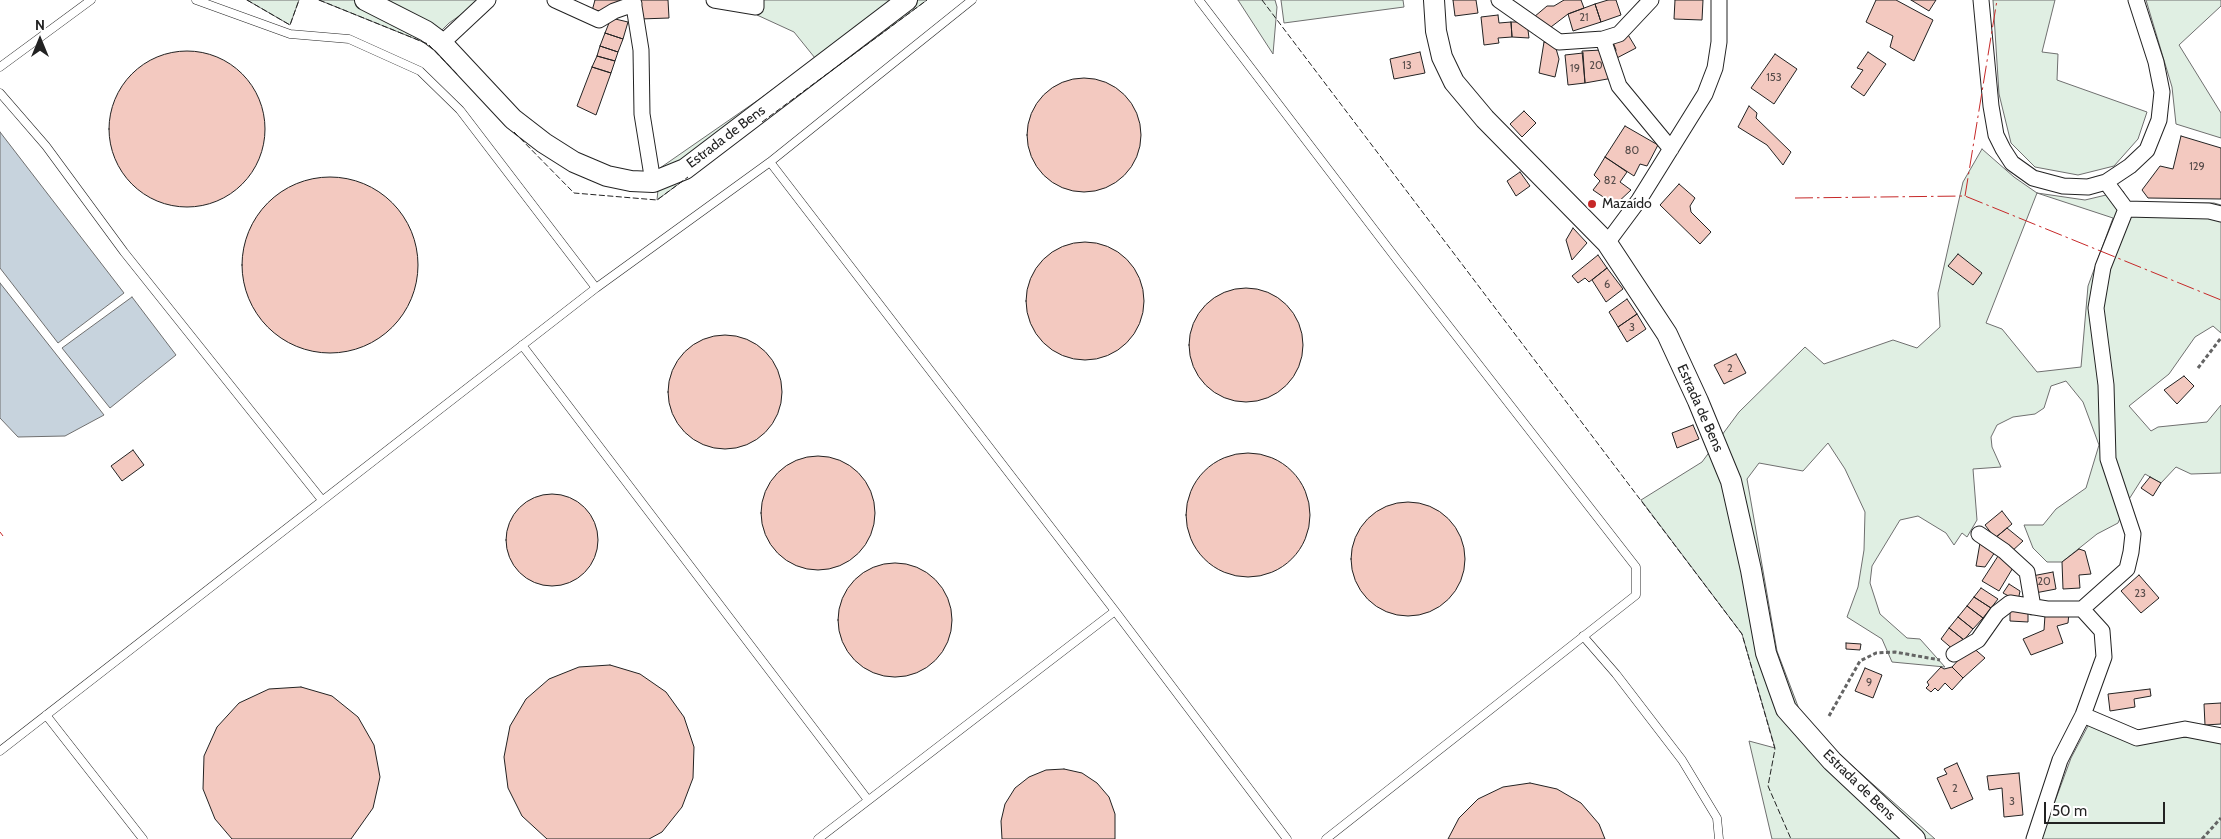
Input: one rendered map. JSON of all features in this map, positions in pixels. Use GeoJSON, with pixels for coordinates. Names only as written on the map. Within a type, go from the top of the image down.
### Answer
{"type":"FeatureCollection","features":[{"type":"Feature","properties":{"kind":"street","name":"Estrada de Bens"},"geometry":{"type":"LineString","coordinates":[[365,0],[418,26],[442,44],[513,119],[544,143],[574,162],[607,176],[631,181],[653,182],[685,169],[907,0]]}},
{"type":"Feature","properties":{"kind":"street"},"geometry":{"type":"LineString","coordinates":[[442,44],[488,0]]}},
{"type":"Feature","properties":{"kind":"street"},"geometry":{"type":"LineString","coordinates":[[555,0],[599,20],[633,2],[641,50],[642,114],[653,182]]}},
{"type":"Feature","properties":{"kind":"street"},"geometry":{"type":"LineString","coordinates":[[714,0],[756,7],[756,0]]}},
{"type":"Feature","properties":{"kind":"street","name":"Estrada de Bens"},"geometry":{"type":"LineString","coordinates":[[1434,0],[1436,31],[1442,58],[1454,82],[1517,152],[1607,243],[1667,334],[1698,401],[1731,481],[1766,653],[1786,708],[1832,761],[1915,839]]}},
{"type":"Feature","properties":{"kind":"street"},"geometry":{"type":"LineString","coordinates":[[1499,0],[1559,42],[1603,39],[1619,34],[1652,0]]}},
{"type":"Feature","properties":{"kind":"street"},"geometry":{"type":"LineString","coordinates":[[1607,243],[1639,200],[1706,94],[1715,68],[1719,42],[1719,0]]}},
{"type":"Feature","properties":{"kind":"street"},"geometry":{"type":"LineString","coordinates":[[1981,0],[1996,135],[2012,163],[2033,178],[2062,186],[2088,187],[2106,182],[2130,166],[2146,150],[2159,120],[2162,92],[2156,62],[2136,0]]}},
{"type":"Feature","properties":{"kind":"street"},"geometry":{"type":"LineString","coordinates":[[1603,39],[1619,86],[1671,149]]}},
{"type":"Feature","properties":{"kind":"street"},"geometry":{"type":"LineString","coordinates":[[2106,182],[2126,209]]}},
{"type":"Feature","properties":{"kind":"street"},"geometry":{"type":"LineString","coordinates":[[2126,209],[2209,211],[2221,214]]}},
{"type":"Feature","properties":{"kind":"street"},"geometry":{"type":"LineString","coordinates":[[1954,654],[1978,640],[1997,613],[2010,603],[2047,609],[2082,609],[2126,569],[2131,552],[2133,534],[2108,459],[2106,385],[2096,308],[2103,267],[2126,209]]}},
{"type":"Feature","properties":{"kind":"street"},"geometry":{"type":"LineString","coordinates":[[1979,534],[2004,550],[2026,572],[2033,606]]}},
{"type":"Feature","properties":{"kind":"street"},"geometry":{"type":"LineString","coordinates":[[2034,839],[2060,760],[2083,715],[2104,657],[2102,631],[2082,609]]}},
{"type":"Feature","properties":{"kind":"street"},"geometry":{"type":"LineString","coordinates":[[2083,715],[2137,738],[2185,729],[2221,736]]}},
{"type":"Feature","properties":{"kind":"lane"},"geometry":{"type":"LineString","coordinates":[[0,67],[91,0]]}},
{"type":"Feature","properties":{"kind":"lane"},"geometry":{"type":"LineString","coordinates":[[196,0],[290,34],[348,39],[420,71],[460,110],[596,288]]}},
{"type":"Feature","properties":{"kind":"lane"},"geometry":{"type":"LineString","coordinates":[[0,751],[596,288],[770,162],[972,0]]}},
{"type":"Feature","properties":{"kind":"lane"},"geometry":{"type":"LineString","coordinates":[[1199,0],[1636,568],[1636,595],[1326,839]]}},
{"type":"Feature","properties":{"kind":"lane"},"geometry":{"type":"LineString","coordinates":[[0,93],[46,146],[124,252],[322,500]]}},
{"type":"Feature","properties":{"kind":"lane"},"geometry":{"type":"LineString","coordinates":[[770,162],[1115,610],[1287,839]]}},
{"type":"Feature","properties":{"kind":"lane"},"geometry":{"type":"LineString","coordinates":[[522,346],[868,800]]}},
{"type":"Feature","properties":{"kind":"lane"},"geometry":{"type":"LineString","coordinates":[[818,839],[1115,610]]}},
{"type":"Feature","properties":{"kind":"lane"},"geometry":{"type":"LineString","coordinates":[[1584,636],[1616,674],[1682,760],[1717,818],[1719,839]]}},
{"type":"Feature","properties":{"kind":"lane"},"geometry":{"type":"LineString","coordinates":[[46,715],[144,839]]}},
{"type":"Feature","properties":{"kind":"path"},"geometry":{"type":"LineString","coordinates":[[2198,368],[2221,338]]}},
{"type":"Feature","properties":{"kind":"path"},"geometry":{"type":"LineString","coordinates":[[1829,716],[1860,661],[1876,653],[1895,652],[1944,661],[1954,654]]}},
{"type":"Feature","properties":{"kind":"path"},"geometry":{"type":"LineString","coordinates":[[2202,839],[2221,818]]}},
{"type":"Feature","properties":{"kind":"green space"},"geometry":{"type":"Polygon","coordinates":[[[247,0],[299,0],[290,25],[247,0]]]}},
{"type":"Feature","properties":{"kind":"green space"},"geometry":{"type":"Polygon","coordinates":[[[319,0],[482,0],[449,23],[428,44],[319,0]]]}},
{"type":"Feature","properties":{"kind":"green space"},"geometry":{"type":"Polygon","coordinates":[[[760,0],[927,0],[657,200],[660,168],[815,58],[794,32],[757,15],[760,0]]]}},
{"type":"Feature","properties":{"kind":"green space"},"geometry":{"type":"Polygon","coordinates":[[[1238,0],[1275,0],[1277,7],[1273,54],[1238,0]]]}},
{"type":"Feature","properties":{"kind":"green space"},"geometry":{"type":"Polygon","coordinates":[[[1281,0],[1403,0],[1404,7],[1284,23],[1281,0]]]}},
{"type":"Feature","properties":{"kind":"green space"},"geometry":{"type":"Polygon","coordinates":[[[1993,0],[2055,0],[2042,52],[2058,54],[2057,80],[2147,112],[2138,139],[2114,166],[2078,175],[2035,167],[2011,143],[1999,94],[1993,0]]]}},
{"type":"Feature","properties":{"kind":"green space"},"geometry":{"type":"Polygon","coordinates":[[[2146,0],[2221,0],[2221,6],[2179,45],[2221,113],[2221,138],[2176,124],[2172,87],[2146,0]]]}},
{"type":"Feature","properties":{"kind":"green space"},"geometry":{"type":"Polygon","coordinates":[[[1982,149],[2014,177],[2037,193],[2085,200],[2123,191],[2129,204],[2214,203],[2221,205],[2221,333],[2213,326],[2195,337],[2169,374],[2129,406],[2151,431],[2158,427],[2207,422],[2221,405],[2221,473],[2191,474],[2176,467],[2161,483],[2145,474],[2126,504],[2118,523],[2097,534],[2062,562],[2047,562],[2033,548],[2024,525],[2043,525],[2056,509],[2086,488],[2099,445],[2083,402],[2066,381],[2051,386],[2044,408],[2035,414],[2013,417],[1997,425],[1991,437],[1992,447],[2001,467],[1973,469],[1977,520],[1967,537],[1962,533],[1954,545],[1946,533],[1918,516],[1900,520],[1872,566],[1870,583],[1880,614],[1907,638],[1920,639],[1945,667],[1892,662],[1882,639],[1847,617],[1858,587],[1864,550],[1865,512],[1845,469],[1828,443],[1803,471],[1759,463],[1747,479],[1777,651],[1799,709],[1832,748],[1935,839],[1772,839],[1749,741],[1775,748],[1742,634],[1641,500],[1702,462],[1739,412],[1805,347],[1824,364],[1893,340],[1917,348],[1940,327],[1938,293],[1963,182],[1982,149]],[[2037,193],[1986,323],[2002,329],[2037,372],[2081,367],[2088,286],[2113,218],[2037,193]]]}},
{"type":"Feature","properties":{"kind":"green space"},"geometry":{"type":"Polygon","coordinates":[[[2089,724],[2114,736],[2139,741],[2170,737],[2206,738],[2221,741],[2221,839],[2041,839],[2071,758],[2089,724]]]}},
{"type":"Feature","properties":{"kind":"shaded area"},"geometry":{"type":"Polygon","coordinates":[[[0,132],[124,293],[58,343],[0,268],[0,132]]]}},
{"type":"Feature","properties":{"kind":"shaded area"},"geometry":{"type":"Polygon","coordinates":[[[0,283],[104,415],[65,436],[18,437],[0,418],[0,283]]]}},
{"type":"Feature","properties":{"kind":"shaded area"},"geometry":{"type":"Polygon","coordinates":[[[132,297],[176,355],[110,408],[62,348],[132,297]]]}},
{"type":"Feature","properties":{"kind":"building"},"geometry":{"type":"Polygon","coordinates":[[[595,0],[628,0],[609,10],[592,11],[595,0]]]}},
{"type":"Feature","properties":{"kind":"building"},"geometry":{"type":"Polygon","coordinates":[[[639,0],[668,0],[669,18],[640,19],[639,0]]]}},
{"type":"Feature","properties":{"kind":"building"},"geometry":{"type":"Polygon","coordinates":[[[1453,0],[1476,0],[1478,13],[1455,16],[1453,0]]]}},
{"type":"Feature","properties":{"kind":"building"},"geometry":{"type":"Polygon","coordinates":[[[1564,0],[1581,0],[1584,8],[1568,14],[1547,30],[1534,17],[1547,6],[1554,6],[1564,0]]]}},
{"type":"Feature","properties":{"kind":"building"},"geometry":{"type":"Polygon","coordinates":[[[1616,0],[1621,15],[1601,22],[1595,4],[1616,0]]]}},
{"type":"Feature","properties":{"kind":"building"},"geometry":{"type":"Polygon","coordinates":[[[1675,0],[1703,0],[1702,20],[1674,19],[1675,0]]]}},
{"type":"Feature","properties":{"kind":"building"},"geometry":{"type":"Polygon","coordinates":[[[1876,0],[1896,0],[1933,20],[1914,61],[1890,47],[1893,36],[1866,22],[1876,0]]]}},
{"type":"Feature","properties":{"kind":"building"},"geometry":{"type":"Polygon","coordinates":[[[1911,0],[1936,0],[1929,11],[1911,0]]]}},
{"type":"Feature","properties":{"kind":"building"},"geometry":{"type":"Polygon","coordinates":[[[1595,4],[1601,22],[1573,31],[1568,14],[1595,4]]]}},
{"type":"Feature","properties":{"kind":"building"},"geometry":{"type":"Polygon","coordinates":[[[1498,15],[1499,23],[1511,22],[1512,37],[1498,38],[1499,43],[1484,45],[1481,17],[1498,15]]]}},
{"type":"Feature","properties":{"kind":"building"},"geometry":{"type":"Polygon","coordinates":[[[611,18],[628,22],[623,39],[605,33],[611,18]]]}},
{"type":"Feature","properties":{"kind":"building"},"geometry":{"type":"Polygon","coordinates":[[[1511,22],[1527,22],[1529,38],[1512,37],[1511,22]]]}},
{"type":"Feature","properties":{"kind":"building"},"geometry":{"type":"Polygon","coordinates":[[[605,33],[623,39],[618,52],[600,46],[605,33]]]}},
{"type":"Feature","properties":{"kind":"building"},"geometry":{"type":"Polygon","coordinates":[[[1627,33],[1636,48],[1613,60],[1616,50],[1613,42],[1627,33]]]}},
{"type":"Feature","properties":{"kind":"building"},"geometry":{"type":"Polygon","coordinates":[[[1544,42],[1555,45],[1559,59],[1555,77],[1539,73],[1544,42]]]}},
{"type":"Feature","properties":{"kind":"building"},"geometry":{"type":"Polygon","coordinates":[[[600,46],[618,52],[615,61],[597,56],[600,46]]]}},
{"type":"Feature","properties":{"kind":"building"},"geometry":{"type":"Polygon","coordinates":[[[1602,50],[1613,78],[1585,83],[1582,51],[1602,50]]]}},
{"type":"Feature","properties":{"kind":"building"},"geometry":{"type":"Polygon","coordinates":[[[179,51],[195,51],[210,54],[224,60],[242,74],[256,92],[262,106],[265,129],[262,152],[256,166],[242,184],[224,198],[210,204],[195,207],[179,207],[164,204],[150,198],[132,184],[122,172],[112,152],[109,137],[109,121],[112,106],[118,92],[132,74],[144,64],[164,54],[179,51]]]}},
{"type":"Feature","properties":{"kind":"building"},"geometry":{"type":"Polygon","coordinates":[[[1420,52],[1425,73],[1394,79],[1390,59],[1420,52]]]}},
{"type":"Feature","properties":{"kind":"building"},"geometry":{"type":"Polygon","coordinates":[[[1868,52],[1886,64],[1864,96],[1851,87],[1863,70],[1857,68],[1868,52]]]}},
{"type":"Feature","properties":{"kind":"building"},"geometry":{"type":"Polygon","coordinates":[[[1583,53],[1585,83],[1568,85],[1565,55],[1583,53]]]}},
{"type":"Feature","properties":{"kind":"building"},"geometry":{"type":"Polygon","coordinates":[[[1775,54],[1797,69],[1774,104],[1751,88],[1775,54]]]}},
{"type":"Feature","properties":{"kind":"building"},"geometry":{"type":"Polygon","coordinates":[[[597,56],[615,61],[611,73],[592,67],[597,56]]]}},
{"type":"Feature","properties":{"kind":"building"},"geometry":{"type":"Polygon","coordinates":[[[592,67],[611,73],[596,115],[577,106],[592,67]]]}},
{"type":"Feature","properties":{"kind":"building"},"geometry":{"type":"Polygon","coordinates":[[[1084,78],[1106,82],[1125,94],[1137,113],[1141,135],[1137,157],[1125,176],[1106,188],[1084,192],[1062,188],[1043,176],[1031,157],[1027,135],[1031,113],[1043,94],[1062,82],[1084,78]]]}},
{"type":"Feature","properties":{"kind":"building"},"geometry":{"type":"Polygon","coordinates":[[[1749,106],[1757,113],[1756,118],[1791,152],[1783,165],[1767,145],[1738,127],[1749,106]]]}},
{"type":"Feature","properties":{"kind":"building"},"geometry":{"type":"Polygon","coordinates":[[[1524,111],[1536,123],[1522,137],[1510,124],[1524,111]]]}},
{"type":"Feature","properties":{"kind":"building"},"geometry":{"type":"Polygon","coordinates":[[[1625,126],[1658,145],[1647,166],[1640,164],[1634,176],[1605,157],[1625,126]]]}},
{"type":"Feature","properties":{"kind":"building"},"geometry":{"type":"Polygon","coordinates":[[[2181,136],[2221,148],[2221,199],[2148,198],[2142,190],[2160,166],[2173,169],[2181,136]]]}},
{"type":"Feature","properties":{"kind":"building"},"geometry":{"type":"Polygon","coordinates":[[[1605,157],[1627,172],[1620,182],[1631,190],[1615,205],[1593,190],[1600,181],[1594,175],[1605,157]]]}},
{"type":"Feature","properties":{"kind":"building"},"geometry":{"type":"Polygon","coordinates":[[[1520,172],[1530,186],[1516,196],[1507,181],[1520,172]]]}},
{"type":"Feature","properties":{"kind":"building"},"geometry":{"type":"Polygon","coordinates":[[[330,177],[364,184],[386,197],[398,209],[411,231],[418,265],[411,299],[398,321],[386,333],[364,346],[330,353],[296,346],[274,333],[262,321],[249,299],[242,265],[249,231],[262,209],[274,197],[296,184],[330,177]]]}},
{"type":"Feature","properties":{"kind":"building"},"geometry":{"type":"Polygon","coordinates":[[[1679,184],[1695,198],[1690,206],[1691,212],[1711,232],[1700,244],[1660,205],[1679,184]]]}},
{"type":"Feature","properties":{"kind":"building"},"geometry":{"type":"Polygon","coordinates":[[[1573,228],[1587,243],[1572,260],[1566,240],[1573,228]]]}},
{"type":"Feature","properties":{"kind":"building"},"geometry":{"type":"Polygon","coordinates":[[[1085,242],[1108,247],[1127,259],[1139,278],[1144,301],[1139,324],[1127,343],[1108,355],[1085,360],[1062,355],[1043,343],[1031,324],[1026,301],[1031,278],[1043,259],[1062,247],[1085,242]]]}},
{"type":"Feature","properties":{"kind":"building"},"geometry":{"type":"Polygon","coordinates":[[[1958,254],[1982,273],[1973,285],[1948,266],[1958,254]]]}},
{"type":"Feature","properties":{"kind":"building"},"geometry":{"type":"Polygon","coordinates":[[[1598,255],[1607,268],[1589,282],[1585,278],[1578,283],[1572,276],[1598,255]]]}},
{"type":"Feature","properties":{"kind":"building"},"geometry":{"type":"Polygon","coordinates":[[[1607,268],[1623,289],[1606,302],[1592,280],[1607,268]]]}},
{"type":"Feature","properties":{"kind":"building"},"geometry":{"type":"Polygon","coordinates":[[[1246,288],[1268,292],[1287,304],[1299,323],[1303,345],[1299,367],[1287,386],[1268,398],[1246,402],[1224,398],[1205,386],[1193,367],[1189,345],[1193,323],[1205,304],[1224,292],[1246,288]]]}},
{"type":"Feature","properties":{"kind":"building"},"geometry":{"type":"Polygon","coordinates":[[[1627,299],[1637,314],[1618,327],[1609,312],[1627,299]]]}},
{"type":"Feature","properties":{"kind":"building"},"geometry":{"type":"Polygon","coordinates":[[[1637,314],[1646,329],[1627,342],[1618,327],[1637,314]]]}},
{"type":"Feature","properties":{"kind":"building"},"geometry":{"type":"Polygon","coordinates":[[[725,335],[747,339],[766,351],[778,370],[782,392],[778,414],[766,433],[747,445],[725,449],[703,445],[684,433],[672,414],[668,392],[672,370],[684,351],[703,339],[725,335]]]}},
{"type":"Feature","properties":{"kind":"building"},"geometry":{"type":"Polygon","coordinates":[[[1736,354],[1746,373],[1724,384],[1714,365],[1736,354]]]}},
{"type":"Feature","properties":{"kind":"building"},"geometry":{"type":"Polygon","coordinates":[[[2184,376],[2194,386],[2177,404],[2164,390],[2184,376]]]}},
{"type":"Feature","properties":{"kind":"building"},"geometry":{"type":"Polygon","coordinates":[[[1693,425],[1699,439],[1677,448],[1672,433],[1693,425]]]}},
{"type":"Feature","properties":{"kind":"building"},"geometry":{"type":"Polygon","coordinates":[[[133,450],[144,465],[122,481],[111,466],[133,450]]]}},
{"type":"Feature","properties":{"kind":"building"},"geometry":{"type":"Polygon","coordinates":[[[1248,453],[1272,458],[1292,471],[1305,491],[1310,515],[1305,539],[1292,559],[1272,572],[1248,577],[1224,572],[1204,559],[1191,539],[1186,515],[1191,491],[1204,471],[1224,458],[1248,453]]]}},
{"type":"Feature","properties":{"kind":"building"},"geometry":{"type":"Polygon","coordinates":[[[818,456],[840,460],[859,472],[871,491],[875,513],[871,535],[859,554],[840,566],[818,570],[796,566],[777,554],[765,535],[761,513],[765,491],[777,472],[796,460],[818,456]]]}},
{"type":"Feature","properties":{"kind":"building"},"geometry":{"type":"Polygon","coordinates":[[[2150,477],[2161,483],[2153,496],[2141,488],[2150,477]]]}},
{"type":"Feature","properties":{"kind":"building"},"geometry":{"type":"Polygon","coordinates":[[[552,494],[569,498],[584,508],[594,523],[598,540],[594,557],[584,572],[569,582],[552,586],[535,582],[520,572],[510,557],[506,540],[510,523],[520,508],[535,498],[552,494]]]}},
{"type":"Feature","properties":{"kind":"building"},"geometry":{"type":"Polygon","coordinates":[[[1408,502],[1430,506],[1449,518],[1461,537],[1465,559],[1461,581],[1449,600],[1430,612],[1408,616],[1386,612],[1367,600],[1355,581],[1351,559],[1355,537],[1367,518],[1386,506],[1408,502]]]}},
{"type":"Feature","properties":{"kind":"building"},"geometry":{"type":"Polygon","coordinates":[[[2002,511],[2012,524],[1995,538],[1985,525],[2002,511]]]}},
{"type":"Feature","properties":{"kind":"building"},"geometry":{"type":"Polygon","coordinates":[[[2007,528],[2023,541],[2011,552],[1995,538],[2007,528]]]}},
{"type":"Feature","properties":{"kind":"building"},"geometry":{"type":"Polygon","coordinates":[[[1980,543],[1995,552],[1985,567],[1976,566],[1980,543]]]}},
{"type":"Feature","properties":{"kind":"building"},"geometry":{"type":"Polygon","coordinates":[[[2079,549],[2085,551],[2091,574],[2079,575],[2080,588],[2063,589],[2062,562],[2079,549]]]}},
{"type":"Feature","properties":{"kind":"building"},"geometry":{"type":"Polygon","coordinates":[[[2000,553],[2014,566],[1999,591],[1982,581],[2000,553]]]}},
{"type":"Feature","properties":{"kind":"building"},"geometry":{"type":"Polygon","coordinates":[[[895,563],[917,567],[936,579],[948,598],[952,620],[948,642],[936,661],[917,673],[895,677],[873,673],[854,661],[842,642],[838,620],[842,598],[854,579],[873,567],[895,563]]]}},
{"type":"Feature","properties":{"kind":"building"},"geometry":{"type":"Polygon","coordinates":[[[2053,572],[2056,589],[2035,593],[2032,576],[2053,572]]]}},
{"type":"Feature","properties":{"kind":"building"},"geometry":{"type":"Polygon","coordinates":[[[2139,575],[2159,598],[2141,613],[2121,591],[2139,575]]]}},
{"type":"Feature","properties":{"kind":"building"},"geometry":{"type":"Polygon","coordinates":[[[2009,584],[2020,591],[2018,601],[2003,593],[2009,584]]]}},
{"type":"Feature","properties":{"kind":"building"},"geometry":{"type":"Polygon","coordinates":[[[1981,588],[1998,599],[1991,608],[1974,597],[1981,588]]]}},
{"type":"Feature","properties":{"kind":"building"},"geometry":{"type":"Polygon","coordinates":[[[1974,597],[1991,608],[1983,618],[1967,606],[1974,597]]]}},
{"type":"Feature","properties":{"kind":"building"},"geometry":{"type":"Polygon","coordinates":[[[1967,606],[1983,618],[1973,629],[1958,617],[1967,606]]]}},
{"type":"Feature","properties":{"kind":"building"},"geometry":{"type":"Polygon","coordinates":[[[2010,611],[2028,611],[2028,622],[2010,621],[2010,611]]]}},
{"type":"Feature","properties":{"kind":"building"},"geometry":{"type":"Polygon","coordinates":[[[2069,613],[2068,623],[2057,626],[2063,643],[2031,655],[2023,639],[2044,630],[2045,615],[2069,613]]]}},
{"type":"Feature","properties":{"kind":"building"},"geometry":{"type":"Polygon","coordinates":[[[1958,617],[1973,629],[1964,640],[1949,628],[1958,617]]]}},
{"type":"Feature","properties":{"kind":"building"},"geometry":{"type":"Polygon","coordinates":[[[1949,628],[1964,640],[1955,651],[1941,639],[1949,628]]]}},
{"type":"Feature","properties":{"kind":"building"},"geometry":{"type":"Polygon","coordinates":[[[1846,643],[1861,644],[1860,650],[1846,649],[1846,643]]]}},
{"type":"Feature","properties":{"kind":"building"},"geometry":{"type":"Polygon","coordinates":[[[1971,646],[1985,658],[1963,678],[1952,667],[1971,646]]]}},
{"type":"Feature","properties":{"kind":"building"},"geometry":{"type":"Polygon","coordinates":[[[610,665],[640,674],[666,692],[684,717],[694,747],[693,778],[682,807],[662,832],[649,839],[547,839],[522,816],[508,788],[504,757],[510,726],[526,699],[549,679],[579,667],[610,665]]]}},
{"type":"Feature","properties":{"kind":"building"},"geometry":{"type":"Polygon","coordinates":[[[1941,667],[1944,669],[1952,667],[1963,678],[1952,690],[1945,683],[1938,691],[1935,688],[1931,692],[1926,688],[1929,685],[1927,682],[1941,667]]]}},
{"type":"Feature","properties":{"kind":"building"},"geometry":{"type":"Polygon","coordinates":[[[1865,668],[1882,675],[1873,698],[1855,691],[1865,668]]]}},
{"type":"Feature","properties":{"kind":"building"},"geometry":{"type":"Polygon","coordinates":[[[301,687],[332,696],[358,717],[374,745],[380,777],[373,808],[351,839],[232,839],[215,819],[203,789],[204,756],[217,727],[239,703],[269,689],[301,687]]]}},
{"type":"Feature","properties":{"kind":"building"},"geometry":{"type":"Polygon","coordinates":[[[2150,689],[2151,696],[2134,699],[2135,707],[2110,711],[2108,694],[2150,689]]]}},
{"type":"Feature","properties":{"kind":"building"},"geometry":{"type":"Polygon","coordinates":[[[2221,703],[2221,724],[2205,725],[2204,704],[2221,703]]]}},
{"type":"Feature","properties":{"kind":"building"},"geometry":{"type":"Polygon","coordinates":[[[1957,763],[1973,799],[1951,809],[1937,778],[1947,774],[1944,769],[1957,763]]]}},
{"type":"Feature","properties":{"kind":"building"},"geometry":{"type":"Polygon","coordinates":[[[1064,769],[1082,773],[1097,783],[1109,797],[1115,814],[1115,839],[1002,839],[1001,821],[1005,804],[1015,788],[1029,777],[1046,770],[1064,769]]]}},
{"type":"Feature","properties":{"kind":"building"},"geometry":{"type":"Polygon","coordinates":[[[2019,773],[2023,815],[2004,817],[2002,788],[1989,790],[1987,776],[2019,773]]]}},
{"type":"Feature","properties":{"kind":"building"},"geometry":{"type":"Polygon","coordinates":[[[1530,783],[1557,789],[1581,803],[1599,824],[1605,839],[1448,839],[1459,818],[1478,799],[1503,787],[1530,783]]]}},
{"type":"Feature","properties":{"kind":"fence"},"geometry":{"type":"LineString","coordinates":[[247,0],[290,25],[299,0]]}},
{"type":"Feature","properties":{"kind":"fence"},"geometry":{"type":"LineString","coordinates":[[319,0],[428,44],[458,75]]}},
{"type":"Feature","properties":{"kind":"fence"},"geometry":{"type":"LineString","coordinates":[[762,122],[927,0]]}},
{"type":"Feature","properties":{"kind":"fence"},"geometry":{"type":"LineString","coordinates":[[1262,0],[1742,634],[1775,749],[1768,786],[1791,839]]}},
{"type":"Feature","properties":{"kind":"fence"},"geometry":{"type":"LineString","coordinates":[[514,132],[574,193],[657,200],[688,177]]}},
{"type":"Feature","properties":{"kind":"power"},"geometry":{"type":"LineString","coordinates":[[1965,196],[1997,0]]}},
{"type":"Feature","properties":{"kind":"power"},"geometry":{"type":"LineString","coordinates":[[1795,198],[1965,196],[2221,300]]}},
{"type":"Feature","properties":{"kind":"power"},"geometry":{"type":"LineString","coordinates":[[0,532],[3,536]]}},
{"type":"Feature","properties":{"kind":"place","name":"Mazaído"},"geometry":{"type":"Point","coordinates":[1592,204]}}]}
